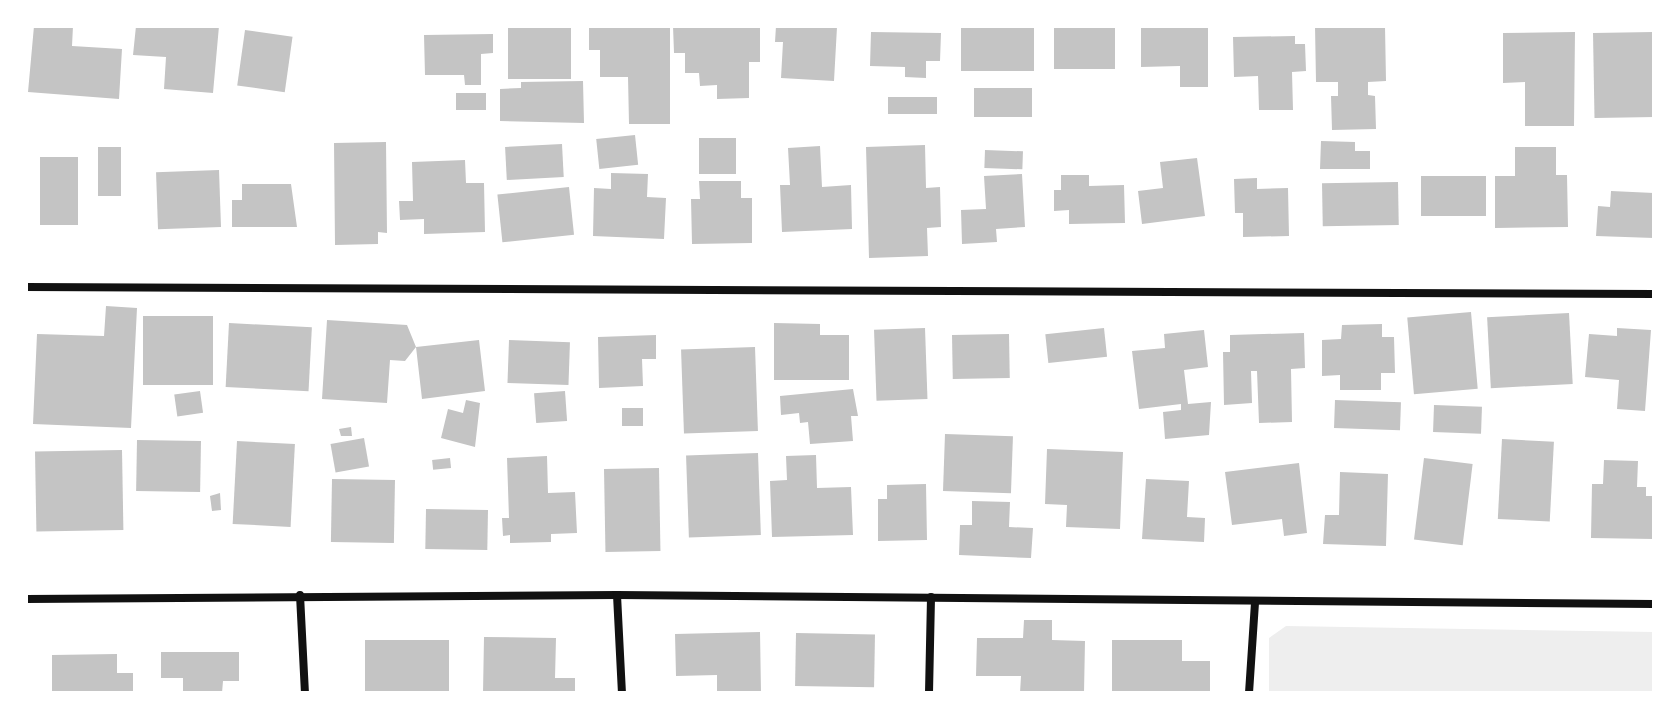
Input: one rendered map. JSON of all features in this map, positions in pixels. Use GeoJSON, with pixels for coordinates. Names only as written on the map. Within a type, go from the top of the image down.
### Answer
{"type":"FeatureCollection","features":[{"type":"Feature","properties":{"kind":"street"},"geometry":{"type":"LineString","coordinates":[[26,287],[1654,294]]}},
{"type":"Feature","properties":{"kind":"street"},"geometry":{"type":"LineString","coordinates":[[300,595],[305,693]]}},
{"type":"Feature","properties":{"kind":"street"},"geometry":{"type":"LineString","coordinates":[[617,595],[622,693]]}},
{"type":"Feature","properties":{"kind":"street"},"geometry":{"type":"LineString","coordinates":[[26,599],[617,595],[1255,603],[1654,604]]}},
{"type":"Feature","properties":{"kind":"street"},"geometry":{"type":"LineString","coordinates":[[929,693],[931,597]]}},
{"type":"Feature","properties":{"kind":"street"},"geometry":{"type":"LineString","coordinates":[[1249,693],[1255,603]]}},
{"type":"Feature","properties":{"kind":"shaded area"},"geometry":{"type":"Polygon","coordinates":[[[1286,626],[1654,632],[1654,693],[1269,693],[1269,638],[1286,626]]]}},
{"type":"Feature","properties":{"kind":"building"},"geometry":{"type":"Polygon","coordinates":[[[34,26],[73,26],[72,46],[122,49],[119,99],[28,92],[34,26]]]}},
{"type":"Feature","properties":{"kind":"building"},"geometry":{"type":"Polygon","coordinates":[[[136,26],[219,26],[213,93],[164,89],[166,57],[133,55],[136,26]]]}},
{"type":"Feature","properties":{"kind":"building"},"geometry":{"type":"Polygon","coordinates":[[[508,26],[571,26],[571,79],[508,79],[508,26]]]}},
{"type":"Feature","properties":{"kind":"building"},"geometry":{"type":"Polygon","coordinates":[[[589,26],[670,26],[670,124],[629,124],[628,77],[600,77],[600,50],[589,50],[589,26]]]}},
{"type":"Feature","properties":{"kind":"building"},"geometry":{"type":"Polygon","coordinates":[[[673,26],[760,26],[760,62],[749,62],[749,98],[717,99],[717,85],[700,86],[699,73],[685,73],[685,53],[674,53],[673,26]]]}},
{"type":"Feature","properties":{"kind":"building"},"geometry":{"type":"Polygon","coordinates":[[[776,26],[837,27],[834,81],[781,78],[783,42],[775,42],[776,26]]]}},
{"type":"Feature","properties":{"kind":"building"},"geometry":{"type":"Polygon","coordinates":[[[961,26],[1034,26],[1034,71],[961,71],[961,26]]]}},
{"type":"Feature","properties":{"kind":"building"},"geometry":{"type":"Polygon","coordinates":[[[1054,26],[1115,26],[1115,69],[1054,69],[1054,26]]]}},
{"type":"Feature","properties":{"kind":"building"},"geometry":{"type":"Polygon","coordinates":[[[1315,26],[1385,26],[1386,81],[1368,82],[1368,95],[1375,96],[1376,129],[1332,130],[1331,96],[1338,96],[1338,82],[1316,82],[1315,26]]]}},
{"type":"Feature","properties":{"kind":"building"},"geometry":{"type":"Polygon","coordinates":[[[1141,27],[1208,27],[1208,87],[1180,87],[1180,66],[1141,67],[1141,27]]]}},
{"type":"Feature","properties":{"kind":"building"},"geometry":{"type":"Polygon","coordinates":[[[245,30],[293,37],[285,92],[237,85],[245,30]]]}},
{"type":"Feature","properties":{"kind":"building"},"geometry":{"type":"Polygon","coordinates":[[[871,32],[941,33],[940,61],[926,61],[926,78],[905,77],[905,67],[870,66],[871,32]]]}},
{"type":"Feature","properties":{"kind":"building"},"geometry":{"type":"Polygon","coordinates":[[[1575,32],[1574,126],[1525,126],[1525,82],[1503,83],[1503,33],[1575,32]]]}},
{"type":"Feature","properties":{"kind":"building"},"geometry":{"type":"Polygon","coordinates":[[[1653,32],[1654,117],[1594,118],[1593,33],[1653,32]]]}},
{"type":"Feature","properties":{"kind":"building"},"geometry":{"type":"Polygon","coordinates":[[[493,34],[493,53],[481,54],[481,85],[465,85],[464,75],[425,75],[424,35],[493,34]]]}},
{"type":"Feature","properties":{"kind":"building"},"geometry":{"type":"Polygon","coordinates":[[[1295,36],[1295,44],[1305,44],[1306,71],[1292,72],[1293,110],[1259,110],[1258,76],[1234,77],[1233,37],[1295,36]]]}},
{"type":"Feature","properties":{"kind":"building"},"geometry":{"type":"Polygon","coordinates":[[[583,81],[584,123],[500,121],[500,89],[521,88],[521,82],[583,81]]]}},
{"type":"Feature","properties":{"kind":"building"},"geometry":{"type":"Polygon","coordinates":[[[974,88],[1032,88],[1032,117],[974,117],[974,88]]]}},
{"type":"Feature","properties":{"kind":"building"},"geometry":{"type":"Polygon","coordinates":[[[456,93],[486,93],[486,110],[456,110],[456,93]]]}},
{"type":"Feature","properties":{"kind":"building"},"geometry":{"type":"Polygon","coordinates":[[[888,97],[937,97],[937,114],[888,114],[888,97]]]}},
{"type":"Feature","properties":{"kind":"building"},"geometry":{"type":"Polygon","coordinates":[[[635,135],[638,165],[599,169],[596,139],[635,135]]]}},
{"type":"Feature","properties":{"kind":"building"},"geometry":{"type":"Polygon","coordinates":[[[699,138],[736,138],[736,174],[699,174],[699,138]]]}},
{"type":"Feature","properties":{"kind":"building"},"geometry":{"type":"Polygon","coordinates":[[[1321,141],[1355,142],[1355,151],[1370,151],[1370,169],[1320,169],[1321,141]]]}},
{"type":"Feature","properties":{"kind":"building"},"geometry":{"type":"Polygon","coordinates":[[[386,142],[387,233],[378,232],[378,244],[335,245],[334,143],[386,142]]]}},
{"type":"Feature","properties":{"kind":"building"},"geometry":{"type":"Polygon","coordinates":[[[562,144],[564,177],[507,180],[505,147],[562,144]]]}},
{"type":"Feature","properties":{"kind":"building"},"geometry":{"type":"Polygon","coordinates":[[[925,145],[926,188],[940,187],[941,227],[927,228],[928,256],[869,258],[866,147],[925,145]]]}},
{"type":"Feature","properties":{"kind":"building"},"geometry":{"type":"Polygon","coordinates":[[[820,146],[822,187],[851,185],[852,229],[782,232],[780,185],[790,185],[788,148],[820,146]]]}},
{"type":"Feature","properties":{"kind":"building"},"geometry":{"type":"Polygon","coordinates":[[[98,147],[121,147],[121,196],[98,196],[98,147]]]}},
{"type":"Feature","properties":{"kind":"building"},"geometry":{"type":"Polygon","coordinates":[[[1515,147],[1556,147],[1556,175],[1567,175],[1568,227],[1495,228],[1495,176],[1515,176],[1515,147]]]}},
{"type":"Feature","properties":{"kind":"building"},"geometry":{"type":"Polygon","coordinates":[[[985,150],[1023,151],[1022,169],[984,168],[985,150]]]}},
{"type":"Feature","properties":{"kind":"building"},"geometry":{"type":"Polygon","coordinates":[[[40,157],[78,157],[78,225],[40,225],[40,157]]]}},
{"type":"Feature","properties":{"kind":"building"},"geometry":{"type":"Polygon","coordinates":[[[1197,158],[1205,216],[1142,224],[1138,191],[1163,188],[1160,162],[1197,158]]]}},
{"type":"Feature","properties":{"kind":"building"},"geometry":{"type":"Polygon","coordinates":[[[465,160],[466,183],[484,183],[485,232],[424,234],[424,219],[400,220],[399,201],[413,201],[412,162],[465,160]]]}},
{"type":"Feature","properties":{"kind":"building"},"geometry":{"type":"Polygon","coordinates":[[[219,170],[221,227],[158,229],[156,172],[219,170]]]}},
{"type":"Feature","properties":{"kind":"building"},"geometry":{"type":"Polygon","coordinates":[[[611,173],[648,174],[647,197],[666,198],[664,239],[593,236],[594,188],[611,189],[611,173]]]}},
{"type":"Feature","properties":{"kind":"building"},"geometry":{"type":"Polygon","coordinates":[[[1022,174],[1025,227],[996,229],[997,242],[962,244],[961,210],[986,209],[984,176],[1022,174]]]}},
{"type":"Feature","properties":{"kind":"building"},"geometry":{"type":"Polygon","coordinates":[[[1061,175],[1089,175],[1089,186],[1124,185],[1125,223],[1069,224],[1069,210],[1054,211],[1054,190],[1061,190],[1061,175]]]}},
{"type":"Feature","properties":{"kind":"building"},"geometry":{"type":"Polygon","coordinates":[[[1421,176],[1486,176],[1486,216],[1421,216],[1421,176]]]}},
{"type":"Feature","properties":{"kind":"building"},"geometry":{"type":"Polygon","coordinates":[[[1257,178],[1257,189],[1288,188],[1289,236],[1243,237],[1243,213],[1235,213],[1234,179],[1257,178]]]}},
{"type":"Feature","properties":{"kind":"building"},"geometry":{"type":"Polygon","coordinates":[[[699,181],[741,181],[741,198],[752,198],[752,243],[692,244],[691,199],[700,199],[699,181]]]}},
{"type":"Feature","properties":{"kind":"building"},"geometry":{"type":"Polygon","coordinates":[[[1398,182],[1399,225],[1323,226],[1322,183],[1398,182]]]}},
{"type":"Feature","properties":{"kind":"building"},"geometry":{"type":"Polygon","coordinates":[[[242,184],[291,184],[297,227],[232,227],[232,200],[242,200],[242,184]]]}},
{"type":"Feature","properties":{"kind":"building"},"geometry":{"type":"Polygon","coordinates":[[[569,187],[574,235],[502,242],[497,195],[569,187]]]}},
{"type":"Feature","properties":{"kind":"building"},"geometry":{"type":"Polygon","coordinates":[[[1611,191],[1654,193],[1654,238],[1596,236],[1598,206],[1610,207],[1611,191]]]}},
{"type":"Feature","properties":{"kind":"building"},"geometry":{"type":"Polygon","coordinates":[[[106,306],[137,308],[131,428],[33,424],[37,334],[104,336],[106,306]]]}},
{"type":"Feature","properties":{"kind":"building"},"geometry":{"type":"Polygon","coordinates":[[[1471,312],[1478,389],[1414,394],[1407,318],[1471,312]]]}},
{"type":"Feature","properties":{"kind":"building"},"geometry":{"type":"Polygon","coordinates":[[[1569,313],[1573,384],[1491,388],[1487,317],[1569,313]]]}},
{"type":"Feature","properties":{"kind":"building"},"geometry":{"type":"Polygon","coordinates":[[[143,316],[213,316],[213,385],[143,385],[143,316]]]}},
{"type":"Feature","properties":{"kind":"building"},"geometry":{"type":"Polygon","coordinates":[[[327,320],[407,325],[416,347],[405,361],[390,360],[387,403],[322,399],[327,320]]]}},
{"type":"Feature","properties":{"kind":"building"},"geometry":{"type":"Polygon","coordinates":[[[229,323],[312,327],[309,391],[226,387],[229,323]]]}},
{"type":"Feature","properties":{"kind":"building"},"geometry":{"type":"Polygon","coordinates":[[[774,323],[820,324],[820,335],[849,335],[849,380],[774,380],[774,323]]]}},
{"type":"Feature","properties":{"kind":"building"},"geometry":{"type":"Polygon","coordinates":[[[1382,324],[1382,337],[1394,337],[1395,373],[1381,373],[1381,390],[1340,390],[1340,375],[1322,376],[1322,340],[1341,339],[1342,325],[1382,324]]]}},
{"type":"Feature","properties":{"kind":"building"},"geometry":{"type":"Polygon","coordinates":[[[925,328],[927,399],[877,401],[874,330],[925,328]]]}},
{"type":"Feature","properties":{"kind":"building"},"geometry":{"type":"Polygon","coordinates":[[[1104,328],[1107,357],[1048,363],[1045,334],[1104,328]]]}},
{"type":"Feature","properties":{"kind":"building"},"geometry":{"type":"Polygon","coordinates":[[[1617,328],[1651,330],[1645,411],[1617,409],[1619,380],[1585,377],[1589,334],[1617,336],[1617,328]]]}},
{"type":"Feature","properties":{"kind":"building"},"geometry":{"type":"Polygon","coordinates":[[[1204,330],[1208,367],[1184,370],[1188,404],[1211,402],[1209,435],[1165,439],[1163,412],[1181,410],[1181,404],[1139,409],[1132,351],[1165,348],[1164,334],[1204,330]]]}},
{"type":"Feature","properties":{"kind":"building"},"geometry":{"type":"Polygon","coordinates":[[[1304,333],[1305,368],[1291,369],[1292,422],[1259,423],[1257,371],[1251,371],[1252,403],[1224,405],[1223,352],[1230,352],[1230,335],[1304,333]]]}},
{"type":"Feature","properties":{"kind":"building"},"geometry":{"type":"Polygon","coordinates":[[[1009,334],[1010,378],[953,379],[952,335],[1009,334]]]}},
{"type":"Feature","properties":{"kind":"building"},"geometry":{"type":"Polygon","coordinates":[[[656,335],[656,359],[642,359],[643,386],[599,388],[598,337],[656,335]]]}},
{"type":"Feature","properties":{"kind":"building"},"geometry":{"type":"Polygon","coordinates":[[[479,340],[485,391],[422,399],[416,347],[479,340]]]}},
{"type":"Feature","properties":{"kind":"building"},"geometry":{"type":"Polygon","coordinates":[[[509,340],[570,342],[568,385],[507,383],[509,340]]]}},
{"type":"Feature","properties":{"kind":"building"},"geometry":{"type":"Polygon","coordinates":[[[755,347],[758,431],[684,434],[681,350],[755,347]]]}},
{"type":"Feature","properties":{"kind":"building"},"geometry":{"type":"Polygon","coordinates":[[[853,389],[858,416],[851,416],[853,441],[810,444],[808,422],[800,423],[799,413],[781,415],[780,396],[853,389]]]}},
{"type":"Feature","properties":{"kind":"building"},"geometry":{"type":"Polygon","coordinates":[[[200,391],[203,413],[177,416],[174,395],[200,391]]]}},
{"type":"Feature","properties":{"kind":"building"},"geometry":{"type":"Polygon","coordinates":[[[565,391],[567,421],[536,423],[534,393],[565,391]]]}},
{"type":"Feature","properties":{"kind":"building"},"geometry":{"type":"Polygon","coordinates":[[[466,400],[480,403],[475,447],[441,438],[448,409],[463,413],[466,400]]]}},
{"type":"Feature","properties":{"kind":"building"},"geometry":{"type":"Polygon","coordinates":[[[1335,400],[1401,402],[1400,430],[1334,428],[1335,400]]]}},
{"type":"Feature","properties":{"kind":"building"},"geometry":{"type":"Polygon","coordinates":[[[1434,405],[1482,407],[1481,434],[1433,432],[1434,405]]]}},
{"type":"Feature","properties":{"kind":"building"},"geometry":{"type":"Polygon","coordinates":[[[622,408],[643,408],[643,426],[622,426],[622,408]]]}},
{"type":"Feature","properties":{"kind":"building"},"geometry":{"type":"Polygon","coordinates":[[[351,427],[352,436],[341,436],[339,429],[351,427]]]}},
{"type":"Feature","properties":{"kind":"building"},"geometry":{"type":"Polygon","coordinates":[[[945,434],[1013,436],[1011,493],[943,491],[945,434]]]}},
{"type":"Feature","properties":{"kind":"building"},"geometry":{"type":"Polygon","coordinates":[[[364,438],[369,467],[336,472],[331,444],[364,438]]]}},
{"type":"Feature","properties":{"kind":"building"},"geometry":{"type":"Polygon","coordinates":[[[1502,439],[1554,442],[1550,522],[1498,519],[1502,439]]]}},
{"type":"Feature","properties":{"kind":"building"},"geometry":{"type":"Polygon","coordinates":[[[137,440],[201,441],[200,492],[136,491],[137,440]]]}},
{"type":"Feature","properties":{"kind":"building"},"geometry":{"type":"Polygon","coordinates":[[[237,441],[295,444],[291,527],[233,524],[237,441]]]}},
{"type":"Feature","properties":{"kind":"building"},"geometry":{"type":"Polygon","coordinates":[[[1047,449],[1123,452],[1120,529],[1066,527],[1067,505],[1045,504],[1047,449]]]}},
{"type":"Feature","properties":{"kind":"building"},"geometry":{"type":"Polygon","coordinates":[[[122,450],[123,530],[36,532],[35,452],[122,450]]]}},
{"type":"Feature","properties":{"kind":"building"},"geometry":{"type":"Polygon","coordinates":[[[758,453],[761,535],[689,537],[686,456],[758,453]]]}},
{"type":"Feature","properties":{"kind":"building"},"geometry":{"type":"Polygon","coordinates":[[[816,455],[817,488],[851,487],[853,535],[772,537],[770,481],[787,480],[786,456],[816,455]]]}},
{"type":"Feature","properties":{"kind":"building"},"geometry":{"type":"Polygon","coordinates":[[[547,456],[548,493],[575,492],[577,533],[551,534],[551,542],[510,543],[510,535],[503,536],[502,518],[509,518],[507,458],[547,456]]]}},
{"type":"Feature","properties":{"kind":"building"},"geometry":{"type":"Polygon","coordinates":[[[450,458],[451,468],[433,470],[432,460],[450,458]]]}},
{"type":"Feature","properties":{"kind":"building"},"geometry":{"type":"Polygon","coordinates":[[[1424,458],[1473,464],[1463,545],[1414,539],[1424,458]]]}},
{"type":"Feature","properties":{"kind":"building"},"geometry":{"type":"Polygon","coordinates":[[[1604,460],[1638,461],[1637,487],[1646,487],[1646,496],[1654,496],[1654,539],[1591,538],[1592,484],[1603,484],[1604,460]]]}},
{"type":"Feature","properties":{"kind":"building"},"geometry":{"type":"Polygon","coordinates":[[[1299,463],[1307,533],[1284,536],[1282,519],[1232,525],[1225,472],[1299,463]]]}},
{"type":"Feature","properties":{"kind":"building"},"geometry":{"type":"Polygon","coordinates":[[[659,468],[660,551],[605,552],[604,469],[659,468]]]}},
{"type":"Feature","properties":{"kind":"building"},"geometry":{"type":"Polygon","coordinates":[[[1340,472],[1388,474],[1386,546],[1323,544],[1325,515],[1339,515],[1340,472]]]}},
{"type":"Feature","properties":{"kind":"building"},"geometry":{"type":"Polygon","coordinates":[[[332,479],[395,480],[394,543],[331,542],[332,479]]]}},
{"type":"Feature","properties":{"kind":"building"},"geometry":{"type":"Polygon","coordinates":[[[1146,479],[1189,481],[1187,517],[1205,518],[1204,542],[1142,539],[1146,479]]]}},
{"type":"Feature","properties":{"kind":"building"},"geometry":{"type":"Polygon","coordinates":[[[926,484],[927,540],[878,541],[878,499],[887,499],[887,485],[926,484]]]}},
{"type":"Feature","properties":{"kind":"building"},"geometry":{"type":"Polygon","coordinates":[[[220,493],[221,510],[212,511],[210,496],[220,493]]]}},
{"type":"Feature","properties":{"kind":"building"},"geometry":{"type":"Polygon","coordinates":[[[972,501],[1010,502],[1009,527],[1033,528],[1031,558],[959,555],[960,525],[972,525],[972,501]]]}},
{"type":"Feature","properties":{"kind":"building"},"geometry":{"type":"Polygon","coordinates":[[[426,509],[488,510],[487,550],[425,549],[426,509]]]}},
{"type":"Feature","properties":{"kind":"building"},"geometry":{"type":"Polygon","coordinates":[[[1024,620],[1052,620],[1052,640],[1085,641],[1084,693],[1020,693],[1021,676],[976,676],[977,638],[1023,638],[1024,620]]]}},
{"type":"Feature","properties":{"kind":"building"},"geometry":{"type":"Polygon","coordinates":[[[760,632],[761,693],[717,693],[717,675],[676,676],[675,634],[760,632]]]}},
{"type":"Feature","properties":{"kind":"building"},"geometry":{"type":"Polygon","coordinates":[[[796,633],[875,634],[874,687],[795,686],[796,633]]]}},
{"type":"Feature","properties":{"kind":"building"},"geometry":{"type":"Polygon","coordinates":[[[484,637],[556,638],[555,678],[575,678],[575,693],[483,693],[484,637]]]}},
{"type":"Feature","properties":{"kind":"building"},"geometry":{"type":"Polygon","coordinates":[[[365,640],[449,640],[449,693],[365,693],[365,640]]]}},
{"type":"Feature","properties":{"kind":"building"},"geometry":{"type":"Polygon","coordinates":[[[1112,640],[1182,640],[1182,661],[1210,661],[1210,693],[1112,693],[1112,640]]]}},
{"type":"Feature","properties":{"kind":"building"},"geometry":{"type":"Polygon","coordinates":[[[161,652],[239,652],[239,681],[223,681],[222,693],[183,693],[183,678],[161,678],[161,652]]]}},
{"type":"Feature","properties":{"kind":"building"},"geometry":{"type":"Polygon","coordinates":[[[117,654],[117,673],[133,673],[133,693],[52,693],[52,655],[117,654]]]}}]}
